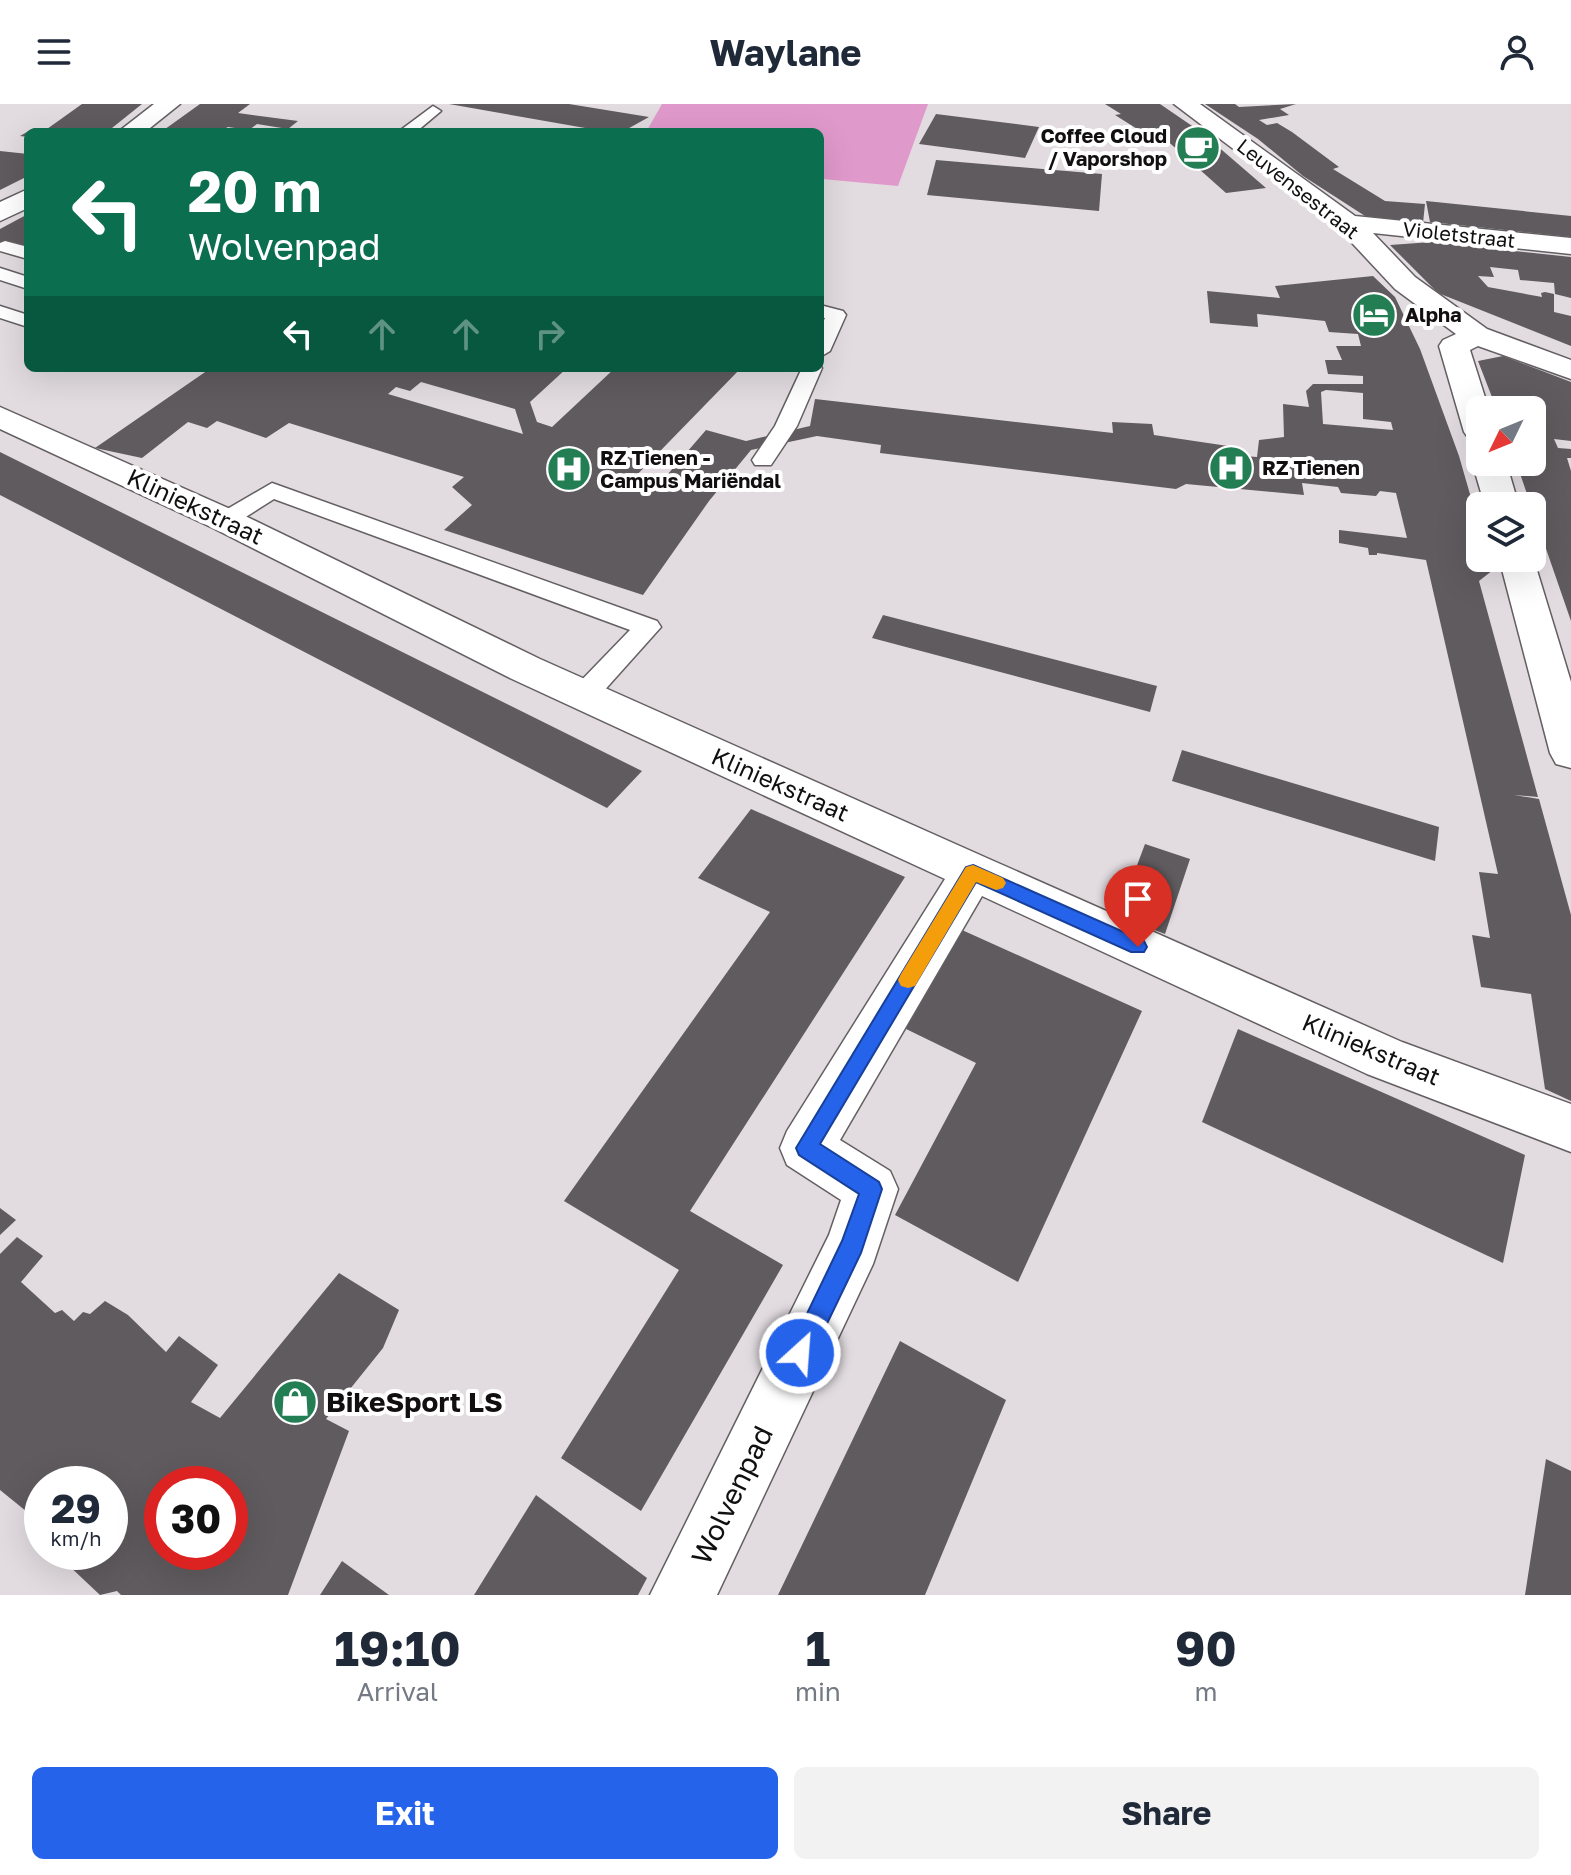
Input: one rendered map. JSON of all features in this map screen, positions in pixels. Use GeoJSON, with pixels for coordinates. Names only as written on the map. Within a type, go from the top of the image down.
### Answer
{"type":"FeatureCollection","features":[{"type":"Feature","properties":{"kind":"street"},"geometry":{"type":"LineString","coordinates":[[136,128],[169,104]]}},
{"type":"Feature","properties":{"kind":"street","name":"Leuvensestraat"},"geometry":{"type":"LineString","coordinates":[[1185,104],[1348,223],[1405,283],[1477,335],[1571,370]]}},
{"type":"Feature","properties":{"kind":"street"},"geometry":{"type":"LineString","coordinates":[[0,213],[24,199]]}},
{"type":"Feature","properties":{"kind":"street","name":"Violetstraat"},"geometry":{"type":"LineString","coordinates":[[1348,223],[1571,246]]}},
{"type":"Feature","properties":{"kind":"street"},"geometry":{"type":"LineString","coordinates":[[1469,396],[1454,346],[1477,335]]}},
{"type":"Feature","properties":{"kind":"street","name":"Kliniekstraat"},"geometry":{"type":"LineString","coordinates":[[0,417],[225,520],[583,696],[1385,1058],[1571,1128]]}},
{"type":"Feature","properties":{"kind":"street"},"geometry":{"type":"LineString","coordinates":[[1521,572],[1571,753]]}},
{"type":"Feature","properties":{"kind":"street","name":"Wolvenpad"},"geometry":{"type":"LineString","coordinates":[[683,1595],[853,1245],[871,1189],[806,1148],[973,872]]}},
{"type":"Feature","properties":{"kind":"lane"},"geometry":{"type":"LineString","coordinates":[[411,128],[433,111]]}},
{"type":"Feature","properties":{"kind":"lane"},"geometry":{"type":"LineString","coordinates":[[5,247],[24,252]]}},
{"type":"Feature","properties":{"kind":"lane"},"geometry":{"type":"LineString","coordinates":[[0,274],[24,282]]}},
{"type":"Feature","properties":{"kind":"lane"},"geometry":{"type":"LineString","coordinates":[[0,312],[24,320]]}},
{"type":"Feature","properties":{"kind":"lane"},"geometry":{"type":"LineString","coordinates":[[824,312],[836,315],[824,342]]}},
{"type":"Feature","properties":{"kind":"lane"},"geometry":{"type":"LineString","coordinates":[[763,460],[786,426],[810,372]]}},
{"type":"Feature","properties":{"kind":"lane"},"geometry":{"type":"LineString","coordinates":[[225,520],[272,490],[648,627],[583,696]]}},
{"type":"Feature","properties":{"kind":"shaded area"},"geometry":{"type":"Polygon","coordinates":[[[662,104],[928,104],[898,186],[824,179],[824,128],[648,128],[662,104]]]}},
{"type":"Feature","properties":{"kind":"building"},"geometry":{"type":"Polygon","coordinates":[[[82,104],[142,104],[112,128],[48,128],[82,104]]]}},
{"type":"Feature","properties":{"kind":"building"},"geometry":{"type":"Polygon","coordinates":[[[200,104],[250,104],[238,113],[298,121],[289,128],[257,124],[252,128],[167,128],[200,104]]]}},
{"type":"Feature","properties":{"kind":"building"},"geometry":{"type":"Polygon","coordinates":[[[449,104],[569,104],[649,117],[629,128],[585,128],[449,104]]]}},
{"type":"Feature","properties":{"kind":"building"},"geometry":{"type":"Polygon","coordinates":[[[1105,104],[1160,104],[1201,132],[1266,188],[1226,193],[1163,137],[1150,137],[1115,115],[1121,114],[1105,104]]]}},
{"type":"Feature","properties":{"kind":"building"},"geometry":{"type":"Polygon","coordinates":[[[1205,104],[1235,104],[1239,107],[1296,104],[1280,109],[1289,115],[1259,120],[1267,125],[1277,123],[1292,132],[1339,167],[1333,169],[1385,201],[1425,204],[1423,223],[1365,216],[1303,176],[1258,139],[1205,104]]]}},
{"type":"Feature","properties":{"kind":"building"},"geometry":{"type":"Polygon","coordinates":[[[936,114],[1039,127],[1025,158],[919,144],[936,114]]]}},
{"type":"Feature","properties":{"kind":"building"},"geometry":{"type":"Polygon","coordinates":[[[0,151],[24,154],[24,178],[0,190],[0,151]]]}},
{"type":"Feature","properties":{"kind":"building"},"geometry":{"type":"Polygon","coordinates":[[[936,160],[1102,174],[1099,211],[927,195],[936,160]]]}},
{"type":"Feature","properties":{"kind":"building"},"geometry":{"type":"Polygon","coordinates":[[[1426,201],[1571,216],[1571,237],[1430,222],[1426,201]]]}},
{"type":"Feature","properties":{"kind":"building"},"geometry":{"type":"Polygon","coordinates":[[[24,216],[24,245],[9,241],[0,246],[0,229],[24,216]]]}},
{"type":"Feature","properties":{"kind":"building"},"geometry":{"type":"Polygon","coordinates":[[[1432,242],[1571,257],[1571,298],[1555,294],[1554,283],[1520,280],[1518,270],[1490,267],[1494,277],[1478,276],[1488,287],[1542,297],[1541,293],[1554,294],[1554,312],[1571,316],[1571,346],[1438,293],[1390,245],[1432,242]]]}},
{"type":"Feature","properties":{"kind":"building"},"geometry":{"type":"Polygon","coordinates":[[[1373,276],[1395,297],[1420,349],[1469,492],[1466,492],[1466,572],[1490,572],[1479,581],[1538,797],[1514,795],[1539,799],[1571,915],[1571,1101],[1545,1089],[1531,994],[1481,987],[1472,935],[1490,938],[1479,872],[1498,874],[1426,560],[1377,553],[1369,555],[1368,548],[1339,543],[1339,530],[1407,538],[1396,493],[1380,491],[1376,496],[1341,493],[1338,487],[1302,483],[1304,495],[1186,484],[1176,489],[880,453],[881,445],[817,436],[751,450],[709,501],[643,595],[444,530],[472,505],[452,487],[464,477],[289,423],[266,438],[217,421],[207,428],[188,422],[142,458],[95,448],[205,372],[563,372],[530,402],[537,422],[552,427],[611,372],[737,372],[630,482],[655,489],[706,430],[746,441],[810,426],[815,399],[1113,433],[1112,422],[1152,424],[1154,435],[1228,446],[1231,455],[1257,457],[1259,440],[1284,437],[1283,404],[1309,407],[1306,391],[1313,384],[1363,384],[1363,376],[1328,374],[1325,360],[1342,360],[1336,346],[1361,346],[1358,334],[1329,332],[1325,321],[1257,314],[1258,327],[1210,323],[1207,291],[1280,298],[1275,286],[1373,276]],[[421,382],[410,391],[396,387],[388,394],[523,434],[515,409],[421,382]],[[1321,392],[1323,424],[1393,430],[1391,422],[1363,419],[1363,393],[1321,392]]]}},
{"type":"Feature","properties":{"kind":"building"},"geometry":{"type":"Polygon","coordinates":[[[1503,356],[1571,382],[1571,441],[1554,439],[1558,448],[1571,449],[1571,458],[1567,458],[1571,471],[1571,621],[1546,549],[1546,492],[1526,492],[1521,476],[1546,476],[1546,396],[1492,396],[1478,361],[1503,356]]]}},
{"type":"Feature","properties":{"kind":"building"},"geometry":{"type":"Polygon","coordinates":[[[0,452],[642,771],[607,808],[0,495],[0,452]]]}},
{"type":"Feature","properties":{"kind":"building"},"geometry":{"type":"Polygon","coordinates":[[[883,615],[1157,686],[1150,712],[872,638],[883,615]]]}},
{"type":"Feature","properties":{"kind":"building"},"geometry":{"type":"Polygon","coordinates":[[[1182,750],[1439,827],[1435,861],[1172,781],[1182,750]]]}},
{"type":"Feature","properties":{"kind":"building"},"geometry":{"type":"Polygon","coordinates":[[[751,809],[905,877],[690,1211],[783,1265],[641,1511],[561,1458],[679,1270],[564,1201],[770,912],[698,878],[751,809]]]}},
{"type":"Feature","properties":{"kind":"building"},"geometry":{"type":"Polygon","coordinates":[[[1145,844],[1190,859],[1165,934],[1118,916],[1145,844]]]}},
{"type":"Feature","properties":{"kind":"building"},"geometry":{"type":"Polygon","coordinates":[[[962,930],[1142,1011],[1018,1282],[895,1215],[976,1063],[904,1028],[962,930]]]}},
{"type":"Feature","properties":{"kind":"building"},"geometry":{"type":"Polygon","coordinates":[[[1238,1029],[1525,1155],[1503,1263],[1202,1122],[1238,1029]]]}},
{"type":"Feature","properties":{"kind":"building"},"geometry":{"type":"Polygon","coordinates":[[[0,1208],[16,1220],[0,1235],[0,1208]]]}},
{"type":"Feature","properties":{"kind":"building"},"geometry":{"type":"Polygon","coordinates":[[[17,1237],[43,1256],[21,1282],[55,1313],[62,1310],[74,1321],[83,1312],[90,1314],[105,1301],[128,1315],[166,1352],[179,1336],[218,1365],[191,1402],[220,1418],[339,1273],[399,1310],[383,1348],[326,1419],[349,1431],[288,1595],[121,1595],[117,1591],[100,1595],[73,1570],[128,1570],[128,1466],[24,1466],[24,1509],[0,1490],[0,1254],[17,1237]]]}},
{"type":"Feature","properties":{"kind":"building"},"geometry":{"type":"Polygon","coordinates":[[[900,1341],[1006,1400],[925,1595],[778,1595],[900,1341]]]}},
{"type":"Feature","properties":{"kind":"building"},"geometry":{"type":"Polygon","coordinates":[[[1546,1459],[1571,1471],[1571,1595],[1525,1595],[1546,1459]]]}},
{"type":"Feature","properties":{"kind":"building"},"geometry":{"type":"Polygon","coordinates":[[[536,1495],[647,1578],[638,1595],[474,1595],[536,1495]]]}},
{"type":"Feature","properties":{"kind":"building"},"geometry":{"type":"Polygon","coordinates":[[[342,1561],[389,1595],[320,1595],[342,1561]]]}},
{"type":"Feature","properties":{"kind":"slow traffic"},"geometry":{"type":"LineString","coordinates":[[908,980],[973,872],[996,883]]}},
{"type":"Feature","properties":{"kind":"place","name":"Coffee Cloud / Vaporshop"},"geometry":{"type":"Point","coordinates":[1198,148]}},
{"type":"Feature","properties":{"kind":"place","name":"Alpha"},"geometry":{"type":"Point","coordinates":[1374,315]}},
{"type":"Feature","properties":{"kind":"place","name":"RZ Tienen"},"geometry":{"type":"Point","coordinates":[1231,468]}},
{"type":"Feature","properties":{"kind":"place","name":"RZ Tienen - Campus Mariëndal"},"geometry":{"type":"Point","coordinates":[569,469]}},
{"type":"Feature","properties":{"kind":"place","name":"BikeSport LS"},"geometry":{"type":"Point","coordinates":[295,1402]}},
{"type":"Feature","properties":{"kind":"route"},"geometry":{"type":"LineString","coordinates":[[800,1353],[853,1245],[871,1189],[806,1148],[973,872],[1138,947]]}}]}
